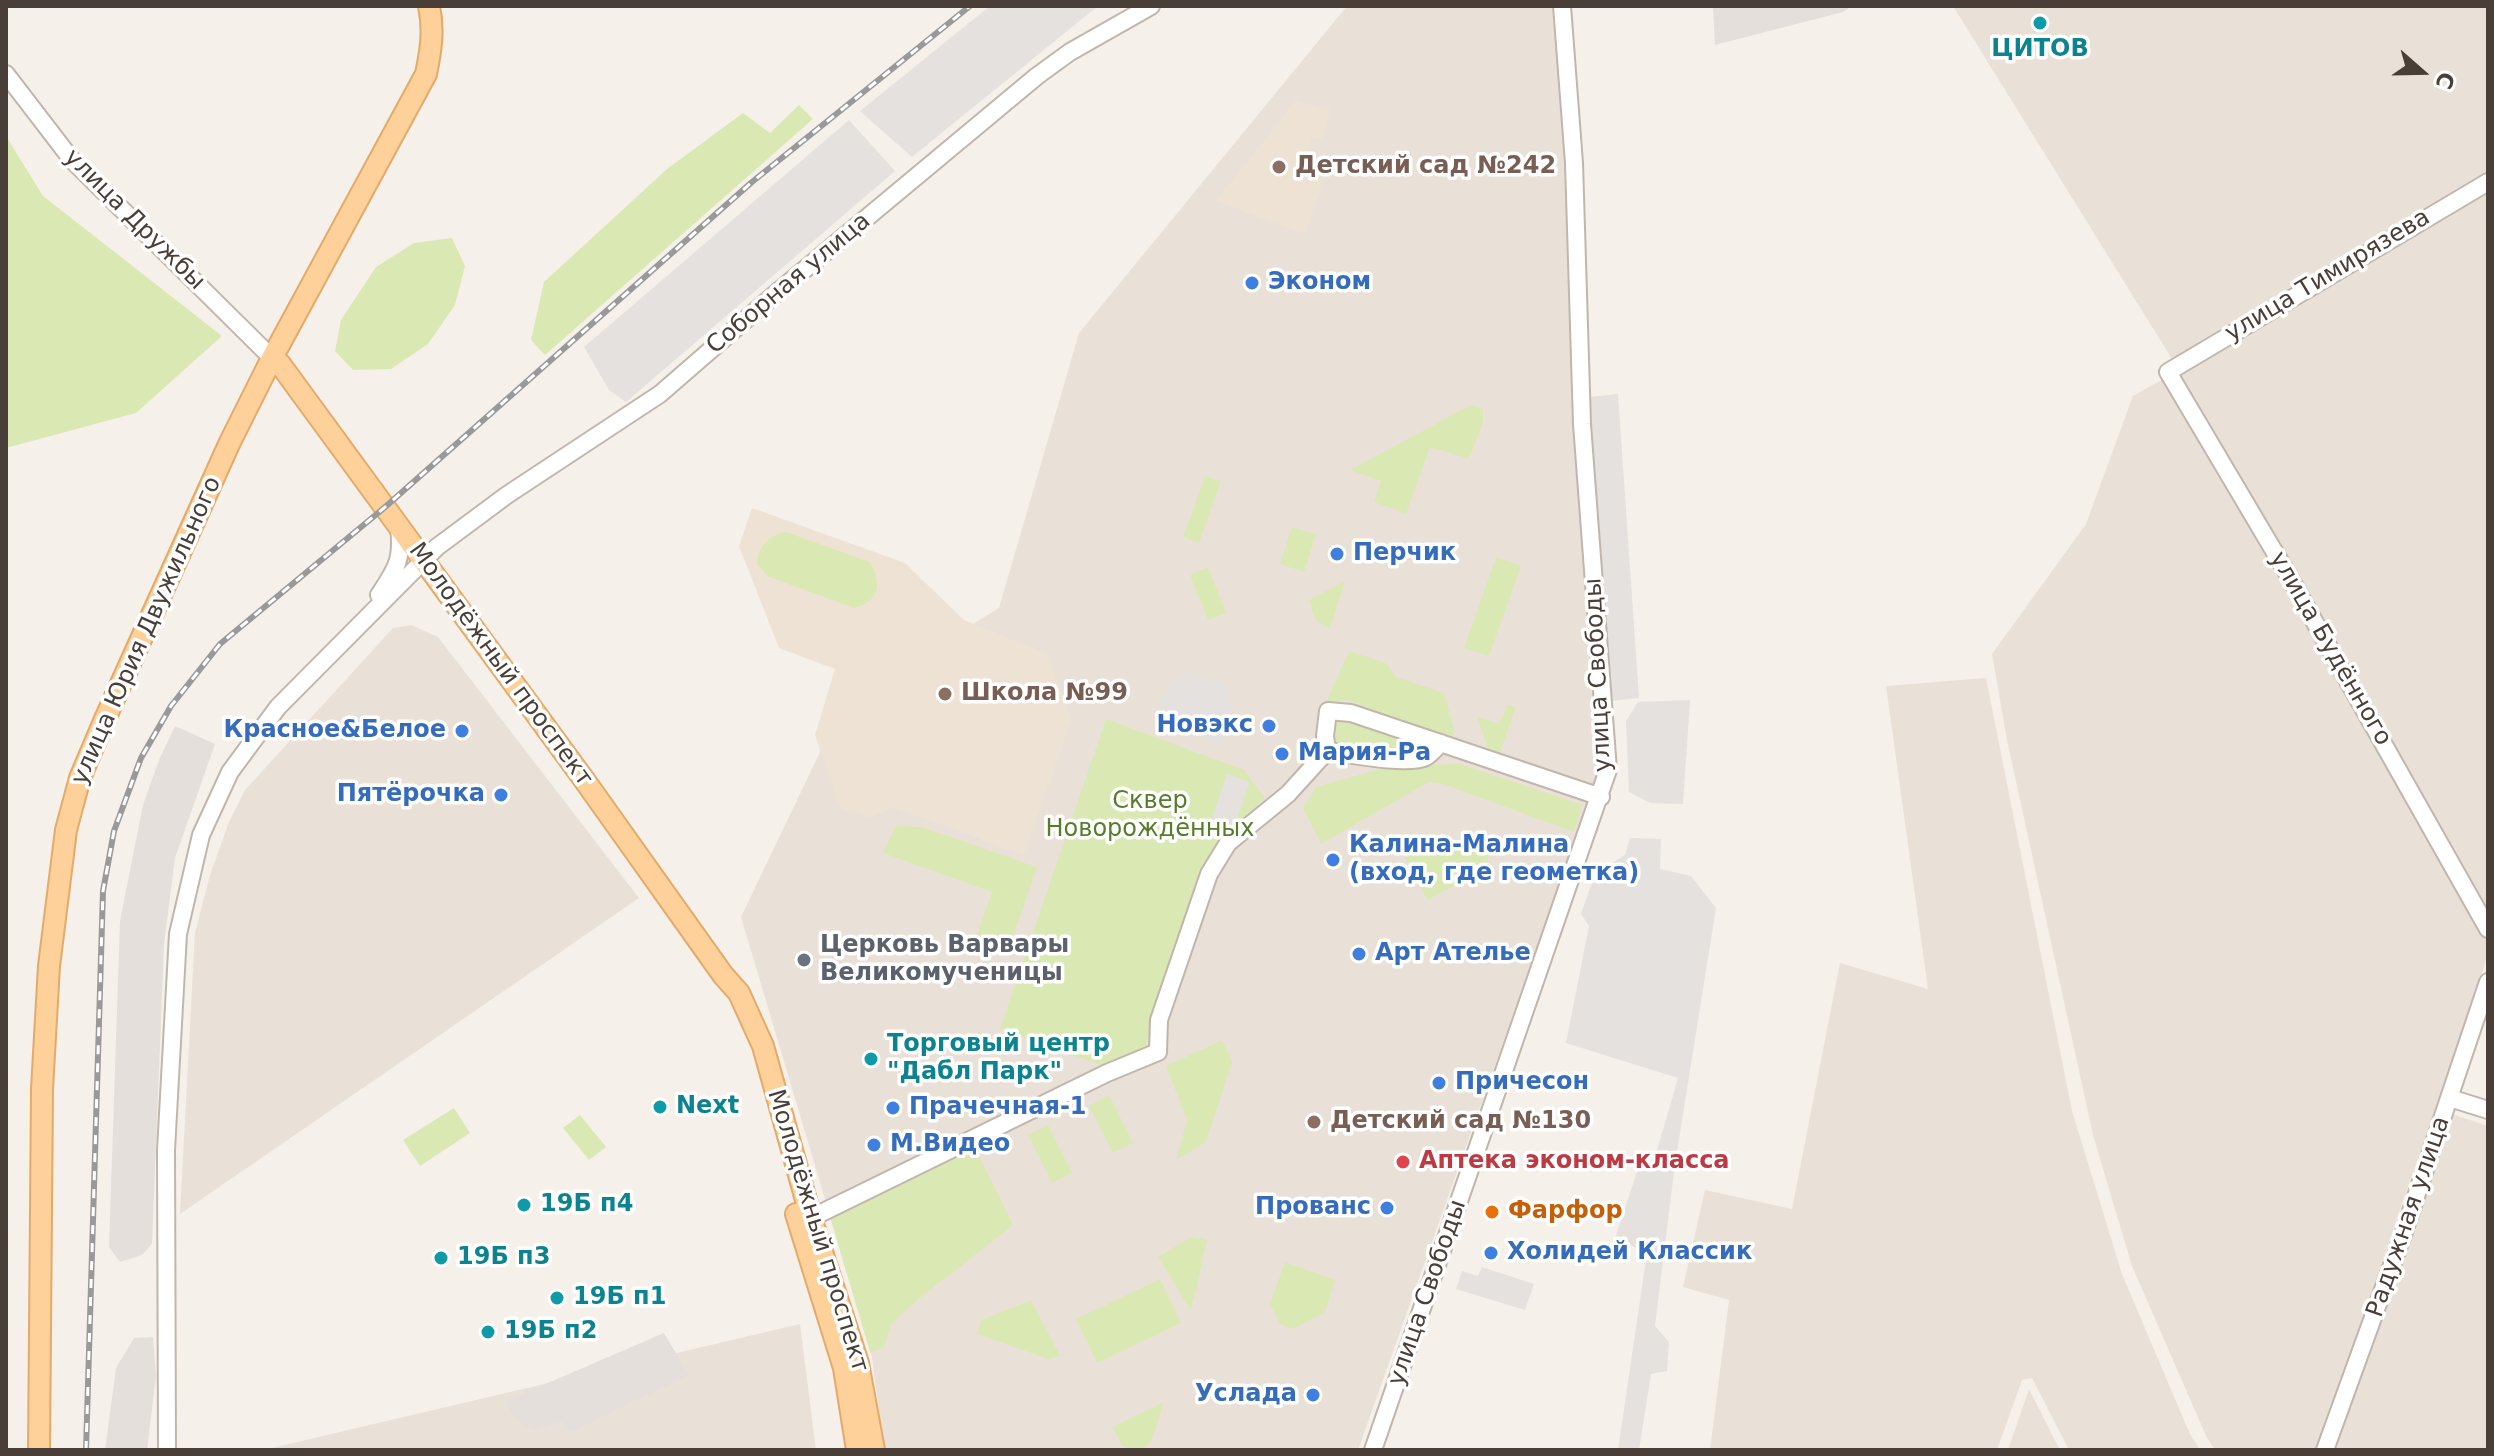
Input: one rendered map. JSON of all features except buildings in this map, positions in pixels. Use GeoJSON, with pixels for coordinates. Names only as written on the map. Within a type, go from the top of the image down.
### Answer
{"type":"FeatureCollection","features":[{"type":"Feature","properties":{"kind":"main road","name":"улица Юрия Двужильного"},"geometry":{"type":"LineString","coordinates":[[48,1450],[51,1126],[58,979],[78,829],[104,748],[276,361],[426,74],[433,24],[429,6]]}},
{"type":"Feature","properties":{"kind":"main road","name":"улица Юрия Двужильного"},"geometry":{"type":"LineString","coordinates":[[39,1450],[42,1089],[49,966],[66,830],[80,778],[230,442],[430,87],[441,43],[437,6]]}},
{"type":"Feature","properties":{"kind":"main road","name":"Молодёжный проспект"},"geometry":{"type":"LineString","coordinates":[[276,361],[425,560],[739,993],[763,1046],[811,1218],[858,1363],[874,1450]]}},
{"type":"Feature","properties":{"kind":"main road","name":"Молодёжный проспект"},"geometry":{"type":"LineString","coordinates":[[723,975],[729,1000],[750,1051],[813,1274],[844,1368],[857,1450]]}},
{"type":"Feature","properties":{"kind":"street","name":"Соборная улица"},"geometry":{"type":"LineString","coordinates":[[365,618],[437,547],[507,495],[660,394],[1037,76],[1070,52],[1151,6]]}},
{"type":"Feature","properties":{"kind":"street","name":"улица Свободы"},"geometry":{"type":"LineString","coordinates":[[1373,1450],[1608,770],[1582,424],[1574,163],[1562,6]]}},
{"type":"Feature","properties":{"kind":"street","name":"улица Дружбы"},"geometry":{"type":"LineString","coordinates":[[6,74],[72,160],[276,361]]}},
{"type":"Feature","properties":{"kind":"street","name":"улица Тимирязева"},"geometry":{"type":"LineString","coordinates":[[2168,372],[2488,182]]}},
{"type":"Feature","properties":{"kind":"street","name":"улица Будённого"},"geometry":{"type":"LineString","coordinates":[[2168,372],[2287,573],[2488,929]]}},
{"type":"Feature","properties":{"kind":"street"},"geometry":{"type":"LineString","coordinates":[[167,1450],[166,1150],[178,934],[190,874],[214,804],[248,746],[278,707],[365,618],[400,561],[398,527]]}},
{"type":"Feature","properties":{"kind":"street"},"geometry":{"type":"LineString","coordinates":[[811,1218],[1107,1073],[1158,1052],[1159,1020],[1209,874],[1228,843],[1288,794],[1327,751],[1328,711],[1351,713],[1601,797]]}},
{"type":"Feature","properties":{"kind":"street"},"geometry":{"type":"LineString","coordinates":[[1327,751],[1410,760],[1426,757],[1441,743]]}},
{"type":"Feature","properties":{"kind":"street","name":"Радужная улица"},"geometry":{"type":"LineString","coordinates":[[2325,1450],[2488,982]]}},
{"type":"Feature","properties":{"kind":"street"},"geometry":{"type":"LineString","coordinates":[[2450,1098],[2488,1110]]}},
{"type":"Feature","properties":{"kind":"shaded area"},"geometry":{"type":"Polygon","coordinates":[[[990,6],[1098,6],[912,157],[860,111],[990,6]]]}},
{"type":"Feature","properties":{"kind":"shaded area"},"geometry":{"type":"Polygon","coordinates":[[[1347,6],[1561,6],[1600,770],[1358,1450],[884,1450],[872,1357],[741,917],[843,704],[999,608],[1079,333],[1347,6]]]}},
{"type":"Feature","properties":{"kind":"shaded area"},"geometry":{"type":"Polygon","coordinates":[[[1713,6],[1852,6],[1843,12],[1715,45],[1713,6]]]}},
{"type":"Feature","properties":{"kind":"shaded area"},"geometry":{"type":"Polygon","coordinates":[[[1953,6],[2488,6],[2488,174],[2172,359],[1953,6]]]}},
{"type":"Feature","properties":{"kind":"shaded area","name":"Детский сад №242"},"geometry":{"type":"Polygon","coordinates":[[[1296,100],[1331,111],[1321,140],[1312,137],[1304,162],[1327,171],[1305,234],[1216,201],[1296,100]]]}},
{"type":"Feature","properties":{"kind":"shaded area"},"geometry":{"type":"Polygon","coordinates":[[[849,120],[895,171],[626,402],[609,390],[584,347],[849,120]]]}},
{"type":"Feature","properties":{"kind":"shaded area"},"geometry":{"type":"Polygon","coordinates":[[[2488,189],[2488,955],[2317,1450],[2215,1450],[2132,1266],[2093,1135],[2007,740],[1992,654],[2086,524],[2133,396],[2301,301],[2488,189]]]}},
{"type":"Feature","properties":{"kind":"shaded area"},"geometry":{"type":"Polygon","coordinates":[[[1618,394],[1639,698],[1611,701],[1590,397],[1618,394]]]}},
{"type":"Feature","properties":{"kind":"shaded area","name":"Школа №99"},"geometry":{"type":"Polygon","coordinates":[[[752,508],[905,563],[964,620],[1047,654],[1071,720],[1024,855],[893,807],[869,818],[840,808],[815,735],[835,669],[779,648],[739,546],[752,508]]]}},
{"type":"Feature","properties":{"kind":"shaded area"},"geometry":{"type":"Polygon","coordinates":[[[411,625],[438,637],[639,898],[180,1214],[195,933],[210,875],[229,822],[245,790],[393,628],[411,625]]]}},
{"type":"Feature","properties":{"kind":"shaded area"},"geometry":{"type":"Polygon","coordinates":[[[1185,670],[1227,685],[1233,717],[1222,746],[1172,726],[1161,701],[1185,670]]]}},
{"type":"Feature","properties":{"kind":"shaded area"},"geometry":{"type":"Polygon","coordinates":[[[1986,678],[2072,1111],[2122,1274],[2189,1432],[2200,1450],[2069,1450],[2032,1378],[2022,1380],[1997,1450],[1710,1450],[1729,1300],[1683,1287],[1705,1190],[1792,1209],[1840,963],[1928,989],[1886,686],[1986,678]]]}},
{"type":"Feature","properties":{"kind":"shaded area"},"geometry":{"type":"Polygon","coordinates":[[[1690,700],[1683,804],[1650,803],[1629,792],[1626,721],[1638,702],[1690,700]]]}},
{"type":"Feature","properties":{"kind":"shaded area"},"geometry":{"type":"Polygon","coordinates":[[[175,726],[215,744],[175,858],[164,944],[152,1244],[142,1255],[120,1262],[109,1247],[120,921],[143,805],[175,726]]]}},
{"type":"Feature","properties":{"kind":"shaded area"},"geometry":{"type":"Polygon","coordinates":[[[1227,774],[1250,782],[1234,826],[1212,818],[1227,774]]]}},
{"type":"Feature","properties":{"kind":"shaded area"},"geometry":{"type":"Polygon","coordinates":[[[1630,838],[1661,839],[1660,869],[1691,876],[1716,908],[1675,1164],[1655,1326],[1669,1342],[1667,1371],[1651,1374],[1639,1450],[1618,1450],[1647,1253],[1615,1238],[1639,1166],[1653,1164],[1678,1078],[1566,1043],[1589,926],[1581,914],[1595,874],[1625,855],[1630,838]]]}},
{"type":"Feature","properties":{"kind":"shaded area"},"geometry":{"type":"Polygon","coordinates":[[[2449,1113],[2488,1126],[2488,1450],[2330,1450],[2449,1113]]]}},
{"type":"Feature","properties":{"kind":"shaded area"},"geometry":{"type":"Polygon","coordinates":[[[1482,1267],[1534,1284],[1525,1310],[1456,1289],[1462,1271],[1478,1276],[1482,1267]]]}},
{"type":"Feature","properties":{"kind":"shaded area"},"geometry":{"type":"Polygon","coordinates":[[[800,1324],[816,1450],[263,1450],[800,1324]]]}},
{"type":"Feature","properties":{"kind":"shaded area"},"geometry":{"type":"Polygon","coordinates":[[[664,1333],[689,1375],[571,1432],[563,1421],[534,1431],[514,1418],[506,1401],[664,1333]]]}},
{"type":"Feature","properties":{"kind":"shaded area"},"geometry":{"type":"Polygon","coordinates":[[[153,1337],[156,1376],[147,1450],[105,1450],[116,1368],[134,1338],[153,1337]]]}},
{"type":"Feature","properties":{"kind":"shaded area"},"geometry":{"type":"Polygon","coordinates":[[[2029,1389],[2060,1450],[2008,1450],[2029,1389]]]}},
{"type":"Feature","properties":{"kind":"green space"},"geometry":{"type":"Polygon","coordinates":[[[799,105],[813,119],[545,355],[531,340],[544,282],[667,169],[743,113],[770,133],[799,105]]]}},
{"type":"Feature","properties":{"kind":"green space"},"geometry":{"type":"Polygon","coordinates":[[[6,136],[43,196],[222,336],[136,413],[6,448],[6,136]]]}},
{"type":"Feature","properties":{"kind":"green space"},"geometry":{"type":"Polygon","coordinates":[[[452,238],[465,266],[455,305],[428,344],[391,369],[353,370],[335,351],[341,320],[376,267],[414,243],[452,238]]]}},
{"type":"Feature","properties":{"kind":"green space"},"geometry":{"type":"Polygon","coordinates":[[[1471,405],[1483,409],[1483,422],[1469,459],[1430,447],[1406,514],[1374,502],[1381,481],[1350,470],[1471,405]]]}},
{"type":"Feature","properties":{"kind":"green space"},"geometry":{"type":"Polygon","coordinates":[[[1205,476],[1221,481],[1199,543],[1183,537],[1205,476]]]}},
{"type":"Feature","properties":{"kind":"green space"},"geometry":{"type":"Polygon","coordinates":[[[1292,527],[1316,535],[1304,572],[1280,564],[1292,527]]]}},
{"type":"Feature","properties":{"kind":"green space"},"geometry":{"type":"Polygon","coordinates":[[[786,532],[870,562],[877,584],[874,596],[854,608],[767,576],[757,564],[762,547],[774,536],[786,532]]]}},
{"type":"Feature","properties":{"kind":"green space"},"geometry":{"type":"Polygon","coordinates":[[[1496,557],[1521,566],[1489,656],[1464,648],[1496,557]]]}},
{"type":"Feature","properties":{"kind":"green space"},"geometry":{"type":"Polygon","coordinates":[[[1208,567],[1226,613],[1208,620],[1190,575],[1208,567]]]}},
{"type":"Feature","properties":{"kind":"green space"},"geometry":{"type":"Polygon","coordinates":[[[1345,581],[1330,629],[1315,619],[1309,600],[1345,581]]]}},
{"type":"Feature","properties":{"kind":"green space"},"geometry":{"type":"Polygon","coordinates":[[[1349,651],[1386,663],[1396,677],[1444,693],[1454,729],[1452,738],[1347,700],[1326,703],[1349,651]]]}},
{"type":"Feature","properties":{"kind":"green space"},"geometry":{"type":"Polygon","coordinates":[[[1508,705],[1516,707],[1500,752],[1488,748],[1477,717],[1499,724],[1508,705]]]}},
{"type":"Feature","properties":{"kind":"green space"},"geometry":{"type":"Polygon","coordinates":[[[1332,716],[1433,745],[1412,756],[1336,747],[1329,734],[1332,716]]]}},
{"type":"Feature","properties":{"kind":"green space","name":"Сквер Новорождённых"},"geometry":{"type":"Polygon","coordinates":[[[1106,719],[1244,770],[1265,798],[1226,837],[1198,883],[1177,938],[1145,1049],[1109,1068],[1000,1029],[1106,719]]]}},
{"type":"Feature","properties":{"kind":"green space"},"geometry":{"type":"Polygon","coordinates":[[[1460,764],[1582,805],[1574,832],[1443,784],[1429,782],[1321,844],[1303,808],[1316,787],[1391,766],[1460,764]]]}},
{"type":"Feature","properties":{"kind":"green space"},"geometry":{"type":"Polygon","coordinates":[[[896,825],[924,828],[1037,867],[1010,946],[977,935],[992,892],[883,853],[896,825]]]}},
{"type":"Feature","properties":{"kind":"green space"},"geometry":{"type":"Polygon","coordinates":[[[1446,837],[1489,855],[1484,871],[1427,900],[1405,858],[1446,837]]]}},
{"type":"Feature","properties":{"kind":"green space"},"geometry":{"type":"Polygon","coordinates":[[[1222,1040],[1232,1062],[1206,1142],[1176,1160],[1187,1120],[1166,1066],[1222,1040]]]}},
{"type":"Feature","properties":{"kind":"green space"},"geometry":{"type":"Polygon","coordinates":[[[1109,1095],[1133,1143],[1113,1153],[1089,1106],[1109,1095]]]}},
{"type":"Feature","properties":{"kind":"green space"},"geometry":{"type":"Polygon","coordinates":[[[454,1108],[470,1133],[420,1166],[403,1140],[454,1108]]]}},
{"type":"Feature","properties":{"kind":"green space"},"geometry":{"type":"Polygon","coordinates":[[[580,1115],[606,1147],[589,1160],[563,1128],[580,1115]]]}},
{"type":"Feature","properties":{"kind":"green space"},"geometry":{"type":"Polygon","coordinates":[[[1048,1125],[1072,1173],[1052,1183],[1028,1135],[1048,1125]]]}},
{"type":"Feature","properties":{"kind":"green space"},"geometry":{"type":"Polygon","coordinates":[[[971,1140],[1013,1225],[916,1301],[891,1324],[884,1348],[870,1352],[828,1210],[971,1140]]]}},
{"type":"Feature","properties":{"kind":"green space"},"geometry":{"type":"Polygon","coordinates":[[[1191,1237],[1207,1240],[1191,1311],[1158,1257],[1191,1237]]]}},
{"type":"Feature","properties":{"kind":"green space"},"geometry":{"type":"Polygon","coordinates":[[[1285,1262],[1335,1280],[1325,1312],[1293,1329],[1280,1324],[1270,1304],[1285,1262]]]}},
{"type":"Feature","properties":{"kind":"green space"},"geometry":{"type":"Polygon","coordinates":[[[1160,1279],[1181,1323],[1097,1363],[1076,1319],[1160,1279]]]}},
{"type":"Feature","properties":{"kind":"green space"},"geometry":{"type":"Polygon","coordinates":[[[1031,1300],[1060,1356],[1048,1359],[977,1334],[981,1320],[1031,1300]]]}},
{"type":"Feature","properties":{"kind":"green space"},"geometry":{"type":"Polygon","coordinates":[[[1164,1402],[1151,1442],[1140,1450],[1123,1447],[1112,1427],[1164,1402]]]}},
{"type":"Feature","properties":{"kind":"railway"},"geometry":{"type":"LineString","coordinates":[[86,1450],[103,891],[114,831],[141,758],[171,706],[220,644],[384,508],[752,182],[970,6]]}},
{"type":"Feature","properties":{"kind":"place","name":"ЦИТОВ"},"geometry":{"type":"Point","coordinates":[2040,23]}},
{"type":"Feature","properties":{"kind":"place","name":"Детский сад №242"},"geometry":{"type":"Point","coordinates":[1279,167]}},
{"type":"Feature","properties":{"kind":"place","name":"Эконом"},"geometry":{"type":"Point","coordinates":[1252,283]}},
{"type":"Feature","properties":{"kind":"place","name":"Перчик"},"geometry":{"type":"Point","coordinates":[1337,554]}},
{"type":"Feature","properties":{"kind":"place","name":"Школа №99"},"geometry":{"type":"Point","coordinates":[945,694]}},
{"type":"Feature","properties":{"kind":"place","name":"Новэкс"},"geometry":{"type":"Point","coordinates":[1269,726]}},
{"type":"Feature","properties":{"kind":"place","name":"Красное&Белое"},"geometry":{"type":"Point","coordinates":[462,731]}},
{"type":"Feature","properties":{"kind":"place","name":"Мария-Ра"},"geometry":{"type":"Point","coordinates":[1282,754]}},
{"type":"Feature","properties":{"kind":"place","name":"Пятёрочка"},"geometry":{"type":"Point","coordinates":[501,795]}},
{"type":"Feature","properties":{"kind":"place","name":"Калина-Малина (вход, где геометка)"},"geometry":{"type":"Point","coordinates":[1333,860]}},
{"type":"Feature","properties":{"kind":"place","name":"Арт Ателье"},"geometry":{"type":"Point","coordinates":[1359,954]}},
{"type":"Feature","properties":{"kind":"place","name":"Церковь Варвары Великомученицы"},"geometry":{"type":"Point","coordinates":[804,960]}},
{"type":"Feature","properties":{"kind":"place","name":"Торговый центр \"Дабл Парк\""},"geometry":{"type":"Point","coordinates":[871,1059]}},
{"type":"Feature","properties":{"kind":"place","name":"Причесон"},"geometry":{"type":"Point","coordinates":[1439,1083]}},
{"type":"Feature","properties":{"kind":"place","name":"Next"},"geometry":{"type":"Point","coordinates":[660,1107]}},
{"type":"Feature","properties":{"kind":"place","name":"Прачечная-1"},"geometry":{"type":"Point","coordinates":[893,1108]}},
{"type":"Feature","properties":{"kind":"place","name":"Детский сад №130"},"geometry":{"type":"Point","coordinates":[1314,1122]}},
{"type":"Feature","properties":{"kind":"place","name":"М.Видео"},"geometry":{"type":"Point","coordinates":[874,1145]}},
{"type":"Feature","properties":{"kind":"place","name":"Аптека эконом-класса"},"geometry":{"type":"Point","coordinates":[1403,1162]}},
{"type":"Feature","properties":{"kind":"place","name":"19Б п4"},"geometry":{"type":"Point","coordinates":[524,1205]}},
{"type":"Feature","properties":{"kind":"place","name":"Прованс"},"geometry":{"type":"Point","coordinates":[1387,1208]}},
{"type":"Feature","properties":{"kind":"place","name":"Фарфор"},"geometry":{"type":"Point","coordinates":[1492,1212]}},
{"type":"Feature","properties":{"kind":"place","name":"Холидей Классик"},"geometry":{"type":"Point","coordinates":[1491,1253]}},
{"type":"Feature","properties":{"kind":"place","name":"19Б п3"},"geometry":{"type":"Point","coordinates":[441,1258]}},
{"type":"Feature","properties":{"kind":"place","name":"19Б п1"},"geometry":{"type":"Point","coordinates":[557,1298]}},
{"type":"Feature","properties":{"kind":"place","name":"19Б п2"},"geometry":{"type":"Point","coordinates":[488,1332]}},
{"type":"Feature","properties":{"kind":"place","name":"Услада"},"geometry":{"type":"Point","coordinates":[1313,1395]}}]}
